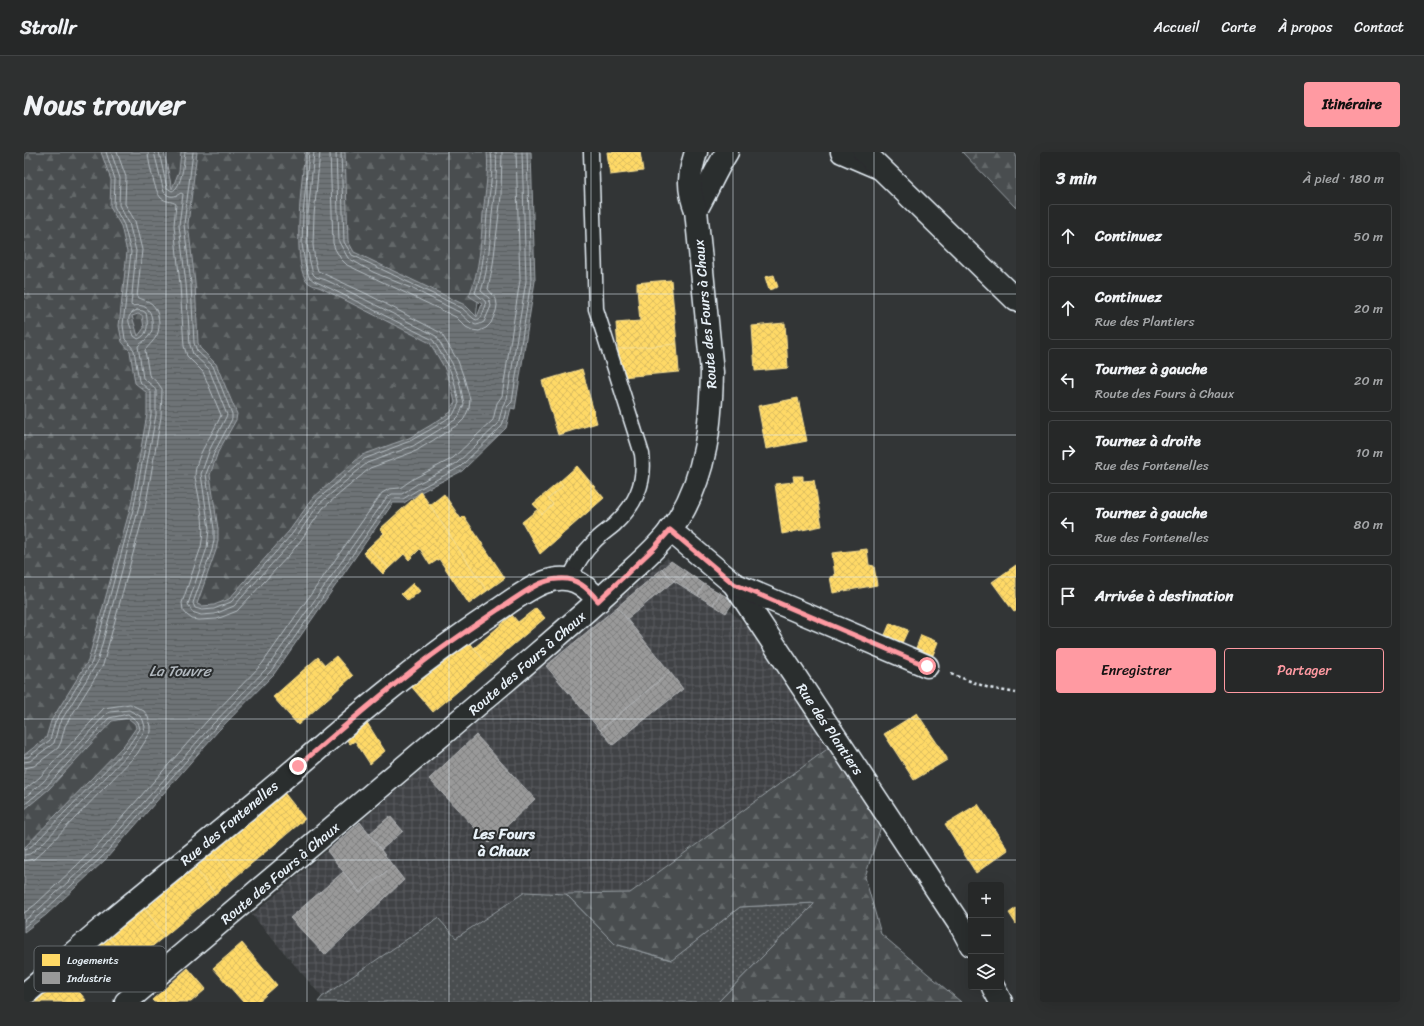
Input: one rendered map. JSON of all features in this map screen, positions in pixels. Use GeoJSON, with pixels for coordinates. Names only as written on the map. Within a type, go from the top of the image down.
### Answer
{"type":"FeatureCollection","features":[{"type":"Feature","properties":{"kind":"street","name":"Route des Fours à Chaux"},"geometry":{"type":"LineString","coordinates":[[166,969],[291,864],[598,601],[654,548],[670,530],[685,506],[698,476],[706,446],[710,421],[712,372],[696,210],[691,196],[689,180],[696,152]]}},
{"type":"Feature","properties":{"kind":"street"},"geometry":{"type":"LineString","coordinates":[[696,210],[704,196],[712,176],[727,152]]}},
{"type":"Feature","properties":{"kind":"street"},"geometry":{"type":"LineString","coordinates":[[842,152],[883,169]]}},
{"type":"Feature","properties":{"kind":"street"},"geometry":{"type":"LineString","coordinates":[[864,152],[1016,300]]}},
{"type":"Feature","properties":{"kind":"street","name":"Rue des Plantiers"},"geometry":{"type":"LineString","coordinates":[[670,530],[734,584],[962,928],[968,939]]}},
{"type":"Feature","properties":{"kind":"street","name":"Rue des Fontenelles"},"geometry":{"type":"LineString","coordinates":[[81,946],[379,697],[427,659],[468,630],[533,588],[545,582],[558,579],[569,579]]}},
{"type":"Feature","properties":{"kind":"street"},"geometry":{"type":"LineString","coordinates":[[569,579],[579,582],[589,589],[598,601]]}},
{"type":"Feature","properties":{"kind":"street"},"geometry":{"type":"LineString","coordinates":[[734,584],[927,666]]}},
{"type":"Feature","properties":{"kind":"street","name":"Rue des Fontenelles"},"geometry":{"type":"LineString","coordinates":[[24,995],[34,986]]}},
{"type":"Feature","properties":{"kind":"street"},"geometry":{"type":"LineString","coordinates":[[995,990],[1001,1002]]}},
{"type":"Feature","properties":{"kind":"street","name":"Route des Fours à Chaux"},"geometry":{"type":"LineString","coordinates":[[126,1002],[138,992]]}},
{"type":"Feature","properties":{"kind":"lane"},"geometry":{"type":"LineString","coordinates":[[569,579],[578,561],[593,543],[613,526],[629,509],[635,499],[642,480],[644,466],[642,454],[596,310],[591,152]]}},
{"type":"Feature","properties":{"kind":"path"},"geometry":{"type":"LineString","coordinates":[[927,666],[990,688],[1016,693]]}},
{"type":"Feature","properties":{"kind":"shaded area"},"geometry":{"type":"Polygon","coordinates":[[[667,558],[763,639],[830,747],[630,893],[566,894],[525,892],[456,938],[438,918],[322,997],[252,915],[667,558]]]}},
{"type":"Feature","properties":{"kind":"green space"},"geometry":{"type":"Polygon","coordinates":[[[24,152],[495,152],[465,415],[24,877],[24,152]]]}},
{"type":"Feature","properties":{"kind":"green space"},"geometry":{"type":"Polygon","coordinates":[[[962,152],[1016,152],[1016,208],[962,152]]]}},
{"type":"Feature","properties":{"kind":"green space"},"geometry":{"type":"Polygon","coordinates":[[[830,747],[881,826],[865,877],[881,934],[961,1002],[718,1002],[815,903],[740,907],[672,960],[615,944],[566,894],[630,893],[830,747]]]}},
{"type":"Feature","properties":{"kind":"green space"},"geometry":{"type":"Polygon","coordinates":[[[525,892],[566,894],[615,944],[671,960],[740,907],[815,903],[718,1002],[318,1002],[322,997],[438,918],[456,938],[525,892]]]}},
{"type":"Feature","properties":{"kind":"water","name":"La Touvre"},"geometry":{"type":"Polygon","coordinates":[[[101,152],[164,152],[172,189],[179,171],[181,152],[197,152],[188,224],[195,283],[198,343],[200,348],[216,364],[237,414],[236,420],[218,452],[210,475],[218,529],[218,540],[216,550],[197,604],[202,606],[214,605],[229,599],[289,531],[313,498],[362,455],[409,438],[451,412],[455,402],[450,382],[444,367],[430,343],[307,282],[302,270],[299,238],[300,198],[305,152],[345,152],[348,241],[354,252],[465,305],[477,317],[482,304],[469,296],[476,276],[482,235],[487,175],[487,152],[531,152],[535,281],[515,409],[511,408],[506,428],[462,471],[421,492],[404,503],[393,503],[274,674],[218,731],[106,859],[46,915],[24,932],[24,848],[124,745],[136,728],[135,724],[128,718],[112,721],[49,789],[24,810],[24,755],[46,738],[51,721],[88,661],[131,505],[147,414],[147,393],[135,383],[130,351],[122,342],[119,326],[127,252],[121,226],[110,207],[111,180],[101,152]],[[138,314],[132,316],[138,336],[144,328],[142,315],[138,314]]]}},
{"type":"Feature","properties":{"kind":"building: Logements"},"geometry":{"type":"Polygon","coordinates":[[[607,152],[640,152],[643,171],[610,175],[607,152]]]}},
{"type":"Feature","properties":{"kind":"building: Logements"},"geometry":{"type":"Polygon","coordinates":[[[774,275],[778,287],[769,290],[765,277],[774,275]]]}},
{"type":"Feature","properties":{"kind":"building: Logements"},"geometry":{"type":"Polygon","coordinates":[[[671,280],[677,344],[618,349],[616,323],[640,321],[637,289],[647,288],[646,282],[671,280]]]}},
{"type":"Feature","properties":{"kind":"building: Logements"},"geometry":{"type":"Polygon","coordinates":[[[646,282],[647,288],[637,289],[637,283],[646,282]]]}},
{"type":"Feature","properties":{"kind":"building: Logements"},"geometry":{"type":"Polygon","coordinates":[[[785,323],[788,368],[755,371],[752,326],[785,323]]]}},
{"type":"Feature","properties":{"kind":"building: Logements"},"geometry":{"type":"Polygon","coordinates":[[[677,344],[679,372],[621,377],[618,349],[677,344]]]}},
{"type":"Feature","properties":{"kind":"building: Logements"},"geometry":{"type":"Polygon","coordinates":[[[582,369],[597,423],[558,435],[542,381],[582,369]]]}},
{"type":"Feature","properties":{"kind":"building: Logements"},"geometry":{"type":"Polygon","coordinates":[[[798,398],[807,441],[766,449],[758,406],[798,398]]]}},
{"type":"Feature","properties":{"kind":"building: Logements"},"geometry":{"type":"Polygon","coordinates":[[[577,466],[604,498],[540,554],[522,522],[538,509],[542,514],[553,504],[548,499],[563,486],[559,482],[577,466]]]}},
{"type":"Feature","properties":{"kind":"building: Logements"},"geometry":{"type":"Polygon","coordinates":[[[793,476],[803,476],[803,481],[814,480],[822,526],[782,534],[775,484],[794,482],[793,476]]]}},
{"type":"Feature","properties":{"kind":"building: Logements"},"geometry":{"type":"Polygon","coordinates":[[[559,482],[563,486],[548,499],[553,504],[542,514],[533,504],[559,482]]]}},
{"type":"Feature","properties":{"kind":"building: Logements"},"geometry":{"type":"Polygon","coordinates":[[[421,492],[487,591],[469,604],[439,559],[430,565],[420,549],[409,560],[404,554],[389,568],[369,547],[384,533],[380,529],[421,492]]]}},
{"type":"Feature","properties":{"kind":"building: Logements"},"geometry":{"type":"Polygon","coordinates":[[[444,494],[461,519],[464,516],[505,578],[487,591],[430,505],[444,494]]]}},
{"type":"Feature","properties":{"kind":"building: Logements"},"geometry":{"type":"Polygon","coordinates":[[[369,547],[389,568],[383,574],[363,553],[369,547]]]}},
{"type":"Feature","properties":{"kind":"building: Logements"},"geometry":{"type":"Polygon","coordinates":[[[867,549],[869,565],[874,566],[877,585],[833,593],[830,577],[835,576],[832,553],[867,549]]]}},
{"type":"Feature","properties":{"kind":"building: Logements"},"geometry":{"type":"Polygon","coordinates":[[[1016,565],[1016,611],[1014,612],[992,582],[1016,565]]]}},
{"type":"Feature","properties":{"kind":"building: Logements"},"geometry":{"type":"Polygon","coordinates":[[[413,583],[420,591],[408,601],[401,594],[413,583]]]}},
{"type":"Feature","properties":{"kind":"building: Logements"},"geometry":{"type":"Polygon","coordinates":[[[536,608],[545,618],[488,666],[474,648],[512,615],[518,622],[536,608]]]}},
{"type":"Feature","properties":{"kind":"building: Logements"},"geometry":{"type":"Polygon","coordinates":[[[890,623],[908,630],[902,643],[885,635],[890,623]]]}},
{"type":"Feature","properties":{"kind":"building: Logements"},"geometry":{"type":"Polygon","coordinates":[[[921,635],[938,642],[933,655],[916,648],[921,635]]]}},
{"type":"Feature","properties":{"kind":"building: Logements"},"geometry":{"type":"Polygon","coordinates":[[[468,640],[488,666],[433,712],[410,685],[468,640]]]}},
{"type":"Feature","properties":{"kind":"building: Logements"},"geometry":{"type":"Polygon","coordinates":[[[336,656],[353,676],[298,725],[273,697],[318,657],[325,665],[336,656]]]}},
{"type":"Feature","properties":{"kind":"building: Logements"},"geometry":{"type":"Polygon","coordinates":[[[917,713],[947,760],[914,780],[884,734],[917,713]]]}},
{"type":"Feature","properties":{"kind":"building: Logements"},"geometry":{"type":"Polygon","coordinates":[[[366,721],[385,751],[370,764],[355,741],[350,744],[345,738],[366,721]]]}},
{"type":"Feature","properties":{"kind":"building: Logements"},"geometry":{"type":"Polygon","coordinates":[[[282,790],[305,819],[233,879],[211,849],[282,790]]]}},
{"type":"Feature","properties":{"kind":"building: Logements"},"geometry":{"type":"Polygon","coordinates":[[[978,804],[1008,850],[976,873],[945,824],[978,804]]]}},
{"type":"Feature","properties":{"kind":"building: Logements"},"geometry":{"type":"Polygon","coordinates":[[[211,849],[233,879],[215,894],[192,864],[211,849]]]}},
{"type":"Feature","properties":{"kind":"building: Logements"},"geometry":{"type":"Polygon","coordinates":[[[192,864],[215,894],[165,936],[142,905],[192,864]]]}},
{"type":"Feature","properties":{"kind":"building: Logements"},"geometry":{"type":"Polygon","coordinates":[[[142,905],[165,936],[153,946],[115,946],[107,935],[142,905]]]}},
{"type":"Feature","properties":{"kind":"building: Logements"},"geometry":{"type":"Polygon","coordinates":[[[1016,908],[1016,924],[1009,913],[1016,908]]]}},
{"type":"Feature","properties":{"kind":"building: Logements"},"geometry":{"type":"Polygon","coordinates":[[[107,935],[115,946],[95,946],[94,945],[107,935]]]}},
{"type":"Feature","properties":{"kind":"building: Logements"},"geometry":{"type":"Polygon","coordinates":[[[242,943],[277,985],[258,1002],[243,1002],[213,968],[242,943]]]}},
{"type":"Feature","properties":{"kind":"building: Logements"},"geometry":{"type":"Polygon","coordinates":[[[188,968],[206,989],[191,1002],[154,1002],[152,1000],[161,992],[166,992],[166,988],[188,968]]]}},
{"type":"Feature","properties":{"kind":"building: Logements"},"geometry":{"type":"Polygon","coordinates":[[[43,992],[79,992],[86,1000],[83,1002],[31,1002],[43,992]]]}},
{"type":"Feature","properties":{"kind":"building: Industrie"},"geometry":{"type":"Polygon","coordinates":[[[671,561],[687,572],[682,580],[676,578],[674,581],[662,569],[671,561]]]}},
{"type":"Feature","properties":{"kind":"building: Industrie"},"geometry":{"type":"Polygon","coordinates":[[[662,569],[674,581],[627,619],[617,607],[662,569]]]}},
{"type":"Feature","properties":{"kind":"building: Industrie"},"geometry":{"type":"Polygon","coordinates":[[[687,572],[704,584],[698,596],[674,581],[676,578],[682,580],[687,572]]]}},
{"type":"Feature","properties":{"kind":"building: Industrie"},"geometry":{"type":"Polygon","coordinates":[[[704,584],[720,593],[713,605],[698,596],[704,584]]]}},
{"type":"Feature","properties":{"kind":"building: Industrie"},"geometry":{"type":"Polygon","coordinates":[[[720,593],[734,601],[726,613],[713,605],[720,593]]]}},
{"type":"Feature","properties":{"kind":"building: Industrie"},"geometry":{"type":"Polygon","coordinates":[[[617,607],[670,672],[600,730],[546,666],[617,607]]]}},
{"type":"Feature","properties":{"kind":"building: Industrie"},"geometry":{"type":"Polygon","coordinates":[[[670,672],[683,689],[613,745],[600,730],[670,672]]]}},
{"type":"Feature","properties":{"kind":"building: Industrie"},"geometry":{"type":"Polygon","coordinates":[[[476,735],[535,799],[489,843],[429,779],[476,735]]]}},
{"type":"Feature","properties":{"kind":"building: Industrie"},"geometry":{"type":"Polygon","coordinates":[[[390,816],[403,831],[381,850],[369,834],[390,816]]]}},
{"type":"Feature","properties":{"kind":"building: Industrie"},"geometry":{"type":"Polygon","coordinates":[[[360,822],[393,866],[360,893],[327,851],[360,822]]]}},
{"type":"Feature","properties":{"kind":"building: Industrie"},"geometry":{"type":"Polygon","coordinates":[[[393,866],[404,880],[325,955],[290,918],[343,872],[360,893],[393,866]]]}},
{"type":"Feature","properties":{"kind":"district","name":"Les Fours à Chaux"},"geometry":{"type":"Point","coordinates":[504,842]}},
{"type":"Feature","properties":{"kind":"route"},"geometry":{"type":"LineString","coordinates":[[298,766],[379,697],[427,659],[468,630],[533,588],[545,582],[558,579],[569,579],[579,582],[589,589],[598,601],[631,571],[670,530],[734,584],[927,666]]}}]}
